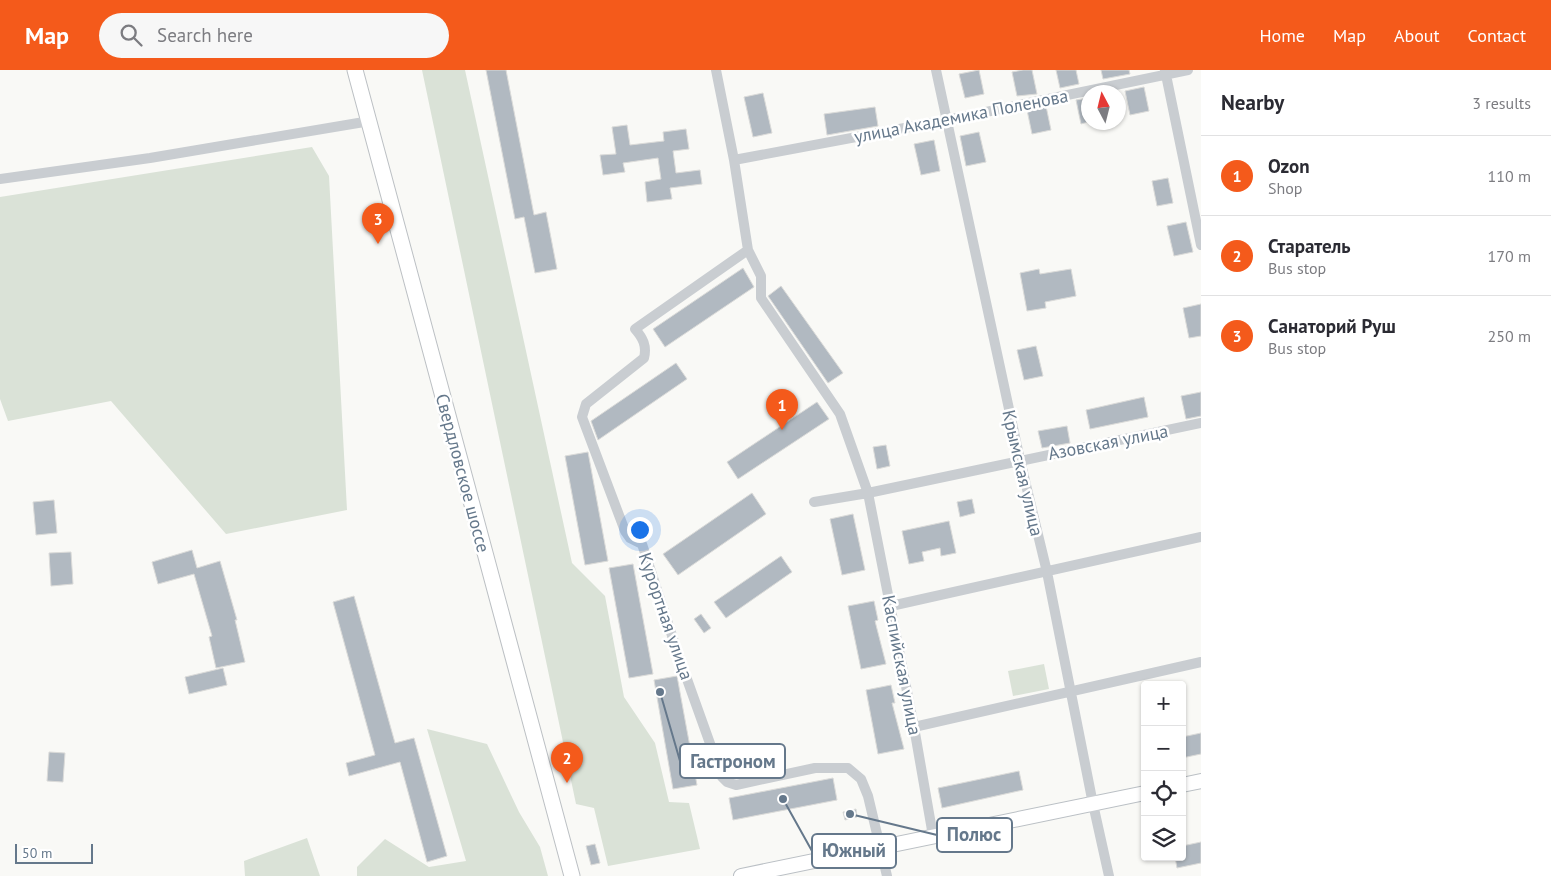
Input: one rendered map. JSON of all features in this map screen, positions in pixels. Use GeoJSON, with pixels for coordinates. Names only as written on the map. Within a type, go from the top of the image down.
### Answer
{"type":"FeatureCollection","features":[{"type":"Feature","properties":{"kind":"main road","name":"Свердловское шоссе"},"geometry":{"type":"LineString","coordinates":[[356,70],[402,250],[572,876]]}},
{"type":"Feature","properties":{"kind":"street","name":"Каспийская улица"},"geometry":{"type":"LineString","coordinates":[[716,70],[734,160],[748,250],[761,276],[761,298],[840,414],[868,493],[914,727],[933,836]]}},
{"type":"Feature","properties":{"kind":"street","name":"Крымская улица"},"geometry":{"type":"LineString","coordinates":[[936,70],[1020,460],[1047,572],[1072,690],[1092,804],[1109,876]]}},
{"type":"Feature","properties":{"kind":"street","name":"улица Академика Поленова"},"geometry":{"type":"LineString","coordinates":[[734,160],[946,120],[1166,72],[1188,70]]}},
{"type":"Feature","properties":{"kind":"street"},"geometry":{"type":"LineString","coordinates":[[1166,72],[1201,245]]}},
{"type":"Feature","properties":{"kind":"street"},"geometry":{"type":"LineString","coordinates":[[0,178],[150,158],[370,121]]}},
{"type":"Feature","properties":{"kind":"street","name":"Курортная улица"},"geometry":{"type":"LineString","coordinates":[[748,250],[635,329],[643,340],[646,351],[644,358],[586,404],[582,417],[625,531],[630,538],[642,544],[722,777],[727,782],[736,785],[815,768],[848,768],[861,779],[881,847]]}},
{"type":"Feature","properties":{"kind":"street","name":"Азовская улица"},"geometry":{"type":"LineString","coordinates":[[814,502],[868,493],[1201,423]]}},
{"type":"Feature","properties":{"kind":"street"},"geometry":{"type":"LineString","coordinates":[[891,606],[1201,537]]}},
{"type":"Feature","properties":{"kind":"street"},"geometry":{"type":"LineString","coordinates":[[914,727],[1201,662]]}},
{"type":"Feature","properties":{"kind":"street"},"geometry":{"type":"LineString","coordinates":[[1186,784],[1201,781]]}},
{"type":"Feature","properties":{"kind":"street"},"geometry":{"type":"LineString","coordinates":[[741,876],[1141,794]]}},
{"type":"Feature","properties":{"kind":"street"},"geometry":{"type":"LineString","coordinates":[[881,847],[888,876]]}},
{"type":"Feature","properties":{"kind":"shaded area"},"geometry":{"type":"Polygon","coordinates":[[[422,70],[465,70],[572,563],[605,596],[624,697],[655,743],[669,802],[689,803],[700,849],[608,866],[594,808],[576,804],[422,70]]]}},
{"type":"Feature","properties":{"kind":"shaded area"},"geometry":{"type":"Polygon","coordinates":[[[312,147],[329,176],[347,510],[226,534],[111,401],[8,421],[0,399],[0,197],[312,147]]]}},
{"type":"Feature","properties":{"kind":"shaded area"},"geometry":{"type":"Polygon","coordinates":[[[1044,664],[1049,689],[1013,696],[1008,671],[1044,664]]]}},
{"type":"Feature","properties":{"kind":"shaded area"},"geometry":{"type":"Polygon","coordinates":[[[427,729],[487,744],[519,812],[540,847],[548,876],[357,876],[357,867],[385,839],[429,867],[466,861],[427,729]]]}},
{"type":"Feature","properties":{"kind":"shaded area"},"geometry":{"type":"Polygon","coordinates":[[[307,838],[320,876],[245,876],[244,861],[307,838]]]}},
{"type":"Feature","properties":{"kind":"building"},"geometry":{"type":"Polygon","coordinates":[[[486,70],[506,70],[534,215],[546,212],[557,269],[535,273],[524,217],[515,219],[486,70]]]}},
{"type":"Feature","properties":{"kind":"building"},"geometry":{"type":"Polygon","coordinates":[[[979,70],[984,94],[965,98],[959,74],[979,70]]]}},
{"type":"Feature","properties":{"kind":"building"},"geometry":{"type":"Polygon","coordinates":[[[1032,70],[1037,94],[1017,96],[1012,72],[1032,70]]]}},
{"type":"Feature","properties":{"kind":"building"},"geometry":{"type":"Polygon","coordinates":[[[1056,70],[1076,70],[1079,84],[1060,88],[1056,70]]]}},
{"type":"Feature","properties":{"kind":"building"},"geometry":{"type":"Polygon","coordinates":[[[1101,70],[1129,70],[1130,74],[1103,79],[1101,70]]]}},
{"type":"Feature","properties":{"kind":"building"},"geometry":{"type":"Polygon","coordinates":[[[1144,87],[1149,111],[1130,115],[1126,91],[1144,87]]]}},
{"type":"Feature","properties":{"kind":"building"},"geometry":{"type":"Polygon","coordinates":[[[763,93],[772,133],[753,137],[744,97],[763,93]]]}},
{"type":"Feature","properties":{"kind":"building"},"geometry":{"type":"Polygon","coordinates":[[[1081,99],[1081,124],[1076,100],[1081,99]]]}},
{"type":"Feature","properties":{"kind":"building"},"geometry":{"type":"Polygon","coordinates":[[[1046,106],[1051,130],[1032,134],[1027,110],[1046,106]]]}},
{"type":"Feature","properties":{"kind":"building"},"geometry":{"type":"Polygon","coordinates":[[[875,107],[878,126],[827,135],[824,114],[875,107]]]}},
{"type":"Feature","properties":{"kind":"building"},"geometry":{"type":"Polygon","coordinates":[[[627,125],[630,145],[664,141],[663,132],[686,129],[689,149],[673,151],[676,173],[700,170],[702,184],[670,188],[672,199],[647,202],[645,182],[661,179],[658,158],[623,163],[625,172],[603,175],[600,155],[616,154],[612,127],[627,125]]]}},
{"type":"Feature","properties":{"kind":"building"},"geometry":{"type":"Polygon","coordinates":[[[979,132],[986,162],[966,166],[960,136],[979,132]]]}},
{"type":"Feature","properties":{"kind":"building"},"geometry":{"type":"Polygon","coordinates":[[[934,140],[940,171],[921,175],[914,144],[934,140]]]}},
{"type":"Feature","properties":{"kind":"building"},"geometry":{"type":"Polygon","coordinates":[[[1168,178],[1173,203],[1157,206],[1152,181],[1168,178]]]}},
{"type":"Feature","properties":{"kind":"building"},"geometry":{"type":"Polygon","coordinates":[[[1186,222],[1193,252],[1174,256],[1167,226],[1186,222]]]}},
{"type":"Feature","properties":{"kind":"building"},"geometry":{"type":"Polygon","coordinates":[[[743,268],[754,287],[665,347],[653,329],[743,268]]]}},
{"type":"Feature","properties":{"kind":"building"},"geometry":{"type":"Polygon","coordinates":[[[1039,269],[1040,274],[1071,269],[1076,296],[1045,302],[1046,308],[1027,311],[1020,273],[1039,269]]]}},
{"type":"Feature","properties":{"kind":"building"},"geometry":{"type":"Polygon","coordinates":[[[781,286],[843,373],[828,383],[768,296],[781,286]]]}},
{"type":"Feature","properties":{"kind":"building"},"geometry":{"type":"Polygon","coordinates":[[[1201,304],[1201,336],[1189,338],[1183,308],[1201,304]]]}},
{"type":"Feature","properties":{"kind":"building"},"geometry":{"type":"Polygon","coordinates":[[[1036,346],[1043,376],[1024,380],[1017,350],[1036,346]]]}},
{"type":"Feature","properties":{"kind":"building"},"geometry":{"type":"Polygon","coordinates":[[[676,363],[687,379],[598,440],[591,421],[676,363]]]}},
{"type":"Feature","properties":{"kind":"building"},"geometry":{"type":"Polygon","coordinates":[[[1201,392],[1201,416],[1186,419],[1181,396],[1201,392]]]}},
{"type":"Feature","properties":{"kind":"building"},"geometry":{"type":"Polygon","coordinates":[[[1144,397],[1148,417],[1090,429],[1086,410],[1144,397]]]}},
{"type":"Feature","properties":{"kind":"building"},"geometry":{"type":"Polygon","coordinates":[[[817,402],[829,419],[738,479],[727,462],[817,402]]]}},
{"type":"Feature","properties":{"kind":"building"},"geometry":{"type":"Polygon","coordinates":[[[1067,426],[1070,443],[1042,448],[1038,431],[1067,426]]]}},
{"type":"Feature","properties":{"kind":"building"},"geometry":{"type":"Polygon","coordinates":[[[886,445],[890,466],[877,469],[873,447],[886,445]]]}},
{"type":"Feature","properties":{"kind":"building"},"geometry":{"type":"Polygon","coordinates":[[[588,452],[608,561],[585,565],[565,456],[588,452]]]}},
{"type":"Feature","properties":{"kind":"building"},"geometry":{"type":"Polygon","coordinates":[[[752,493],[766,514],[678,575],[663,554],[752,493]]]}},
{"type":"Feature","properties":{"kind":"building"},"geometry":{"type":"Polygon","coordinates":[[[972,499],[975,513],[960,517],[957,502],[972,499]]]}},
{"type":"Feature","properties":{"kind":"building"},"geometry":{"type":"Polygon","coordinates":[[[54,500],[57,533],[36,535],[33,502],[54,500]]]}},
{"type":"Feature","properties":{"kind":"building"},"geometry":{"type":"Polygon","coordinates":[[[853,514],[865,570],[842,575],[830,519],[853,514]]]}},
{"type":"Feature","properties":{"kind":"building"},"geometry":{"type":"Polygon","coordinates":[[[949,521],[956,553],[941,556],[940,548],[922,552],[924,561],[909,564],[902,531],[949,521]]]}},
{"type":"Feature","properties":{"kind":"building"},"geometry":{"type":"Polygon","coordinates":[[[192,550],[197,568],[220,561],[237,620],[235,620],[245,662],[216,668],[209,637],[212,636],[194,574],[158,584],[152,562],[192,550]]]}},
{"type":"Feature","properties":{"kind":"building"},"geometry":{"type":"Polygon","coordinates":[[[71,552],[73,584],[51,586],[49,553],[71,552]]]}},
{"type":"Feature","properties":{"kind":"building"},"geometry":{"type":"Polygon","coordinates":[[[781,556],[792,572],[726,618],[714,602],[781,556]]]}},
{"type":"Feature","properties":{"kind":"building"},"geometry":{"type":"Polygon","coordinates":[[[633,564],[653,674],[629,678],[609,568],[633,564]]]}},
{"type":"Feature","properties":{"kind":"building"},"geometry":{"type":"Polygon","coordinates":[[[354,596],[395,743],[414,738],[447,856],[427,862],[400,762],[349,776],[346,763],[375,755],[333,602],[354,596]]]}},
{"type":"Feature","properties":{"kind":"building"},"geometry":{"type":"Polygon","coordinates":[[[874,601],[878,620],[875,621],[886,664],[861,669],[848,606],[874,601]]]}},
{"type":"Feature","properties":{"kind":"building"},"geometry":{"type":"Polygon","coordinates":[[[701,614],[711,628],[704,633],[694,619],[701,614]]]}},
{"type":"Feature","properties":{"kind":"building"},"geometry":{"type":"Polygon","coordinates":[[[223,668],[227,685],[189,694],[185,677],[223,668]]]}},
{"type":"Feature","properties":{"kind":"building"},"geometry":{"type":"Polygon","coordinates":[[[677,676],[697,785],[673,789],[654,680],[677,676]]]}},
{"type":"Feature","properties":{"kind":"building"},"geometry":{"type":"Polygon","coordinates":[[[891,685],[895,703],[892,703],[904,749],[878,754],[866,690],[891,685]]]}},
{"type":"Feature","properties":{"kind":"building"},"geometry":{"type":"Polygon","coordinates":[[[1201,733],[1201,754],[1186,757],[1186,736],[1201,733]]]}},
{"type":"Feature","properties":{"kind":"building"},"geometry":{"type":"Polygon","coordinates":[[[49,752],[65,753],[63,782],[47,781],[49,752]]]}},
{"type":"Feature","properties":{"kind":"building"},"geometry":{"type":"Polygon","coordinates":[[[1019,771],[1023,790],[942,808],[938,788],[1019,771]]]}},
{"type":"Feature","properties":{"kind":"building"},"geometry":{"type":"Polygon","coordinates":[[[833,778],[837,800],[733,820],[729,798],[833,778]]]}},
{"type":"Feature","properties":{"kind":"building"},"geometry":{"type":"Polygon","coordinates":[[[856,809],[857,817],[845,820],[843,812],[856,809]]]}},
{"type":"Feature","properties":{"kind":"building"},"geometry":{"type":"Polygon","coordinates":[[[1201,842],[1201,863],[1177,868],[1176,861],[1186,861],[1186,845],[1201,842]]]}},
{"type":"Feature","properties":{"kind":"building"},"geometry":{"type":"Polygon","coordinates":[[[595,844],[600,863],[591,865],[586,846],[595,844]]]}},
{"type":"Feature","properties":{"kind":"place","name":"Санаторий Руш"},"geometry":{"type":"Point","coordinates":[378,244]}},
{"type":"Feature","properties":{"kind":"place","name":"Ozon"},"geometry":{"type":"Point","coordinates":[782,430]}},
{"type":"Feature","properties":{"kind":"place","name":"Гастроном"},"geometry":{"type":"Point","coordinates":[660,692]}},
{"type":"Feature","properties":{"kind":"place","name":"Старатель"},"geometry":{"type":"Point","coordinates":[567,783]}},
{"type":"Feature","properties":{"kind":"place","name":"Южный"},"geometry":{"type":"Point","coordinates":[783,799]}},
{"type":"Feature","properties":{"kind":"place","name":"Полюс"},"geometry":{"type":"Point","coordinates":[850,814]}}]}
